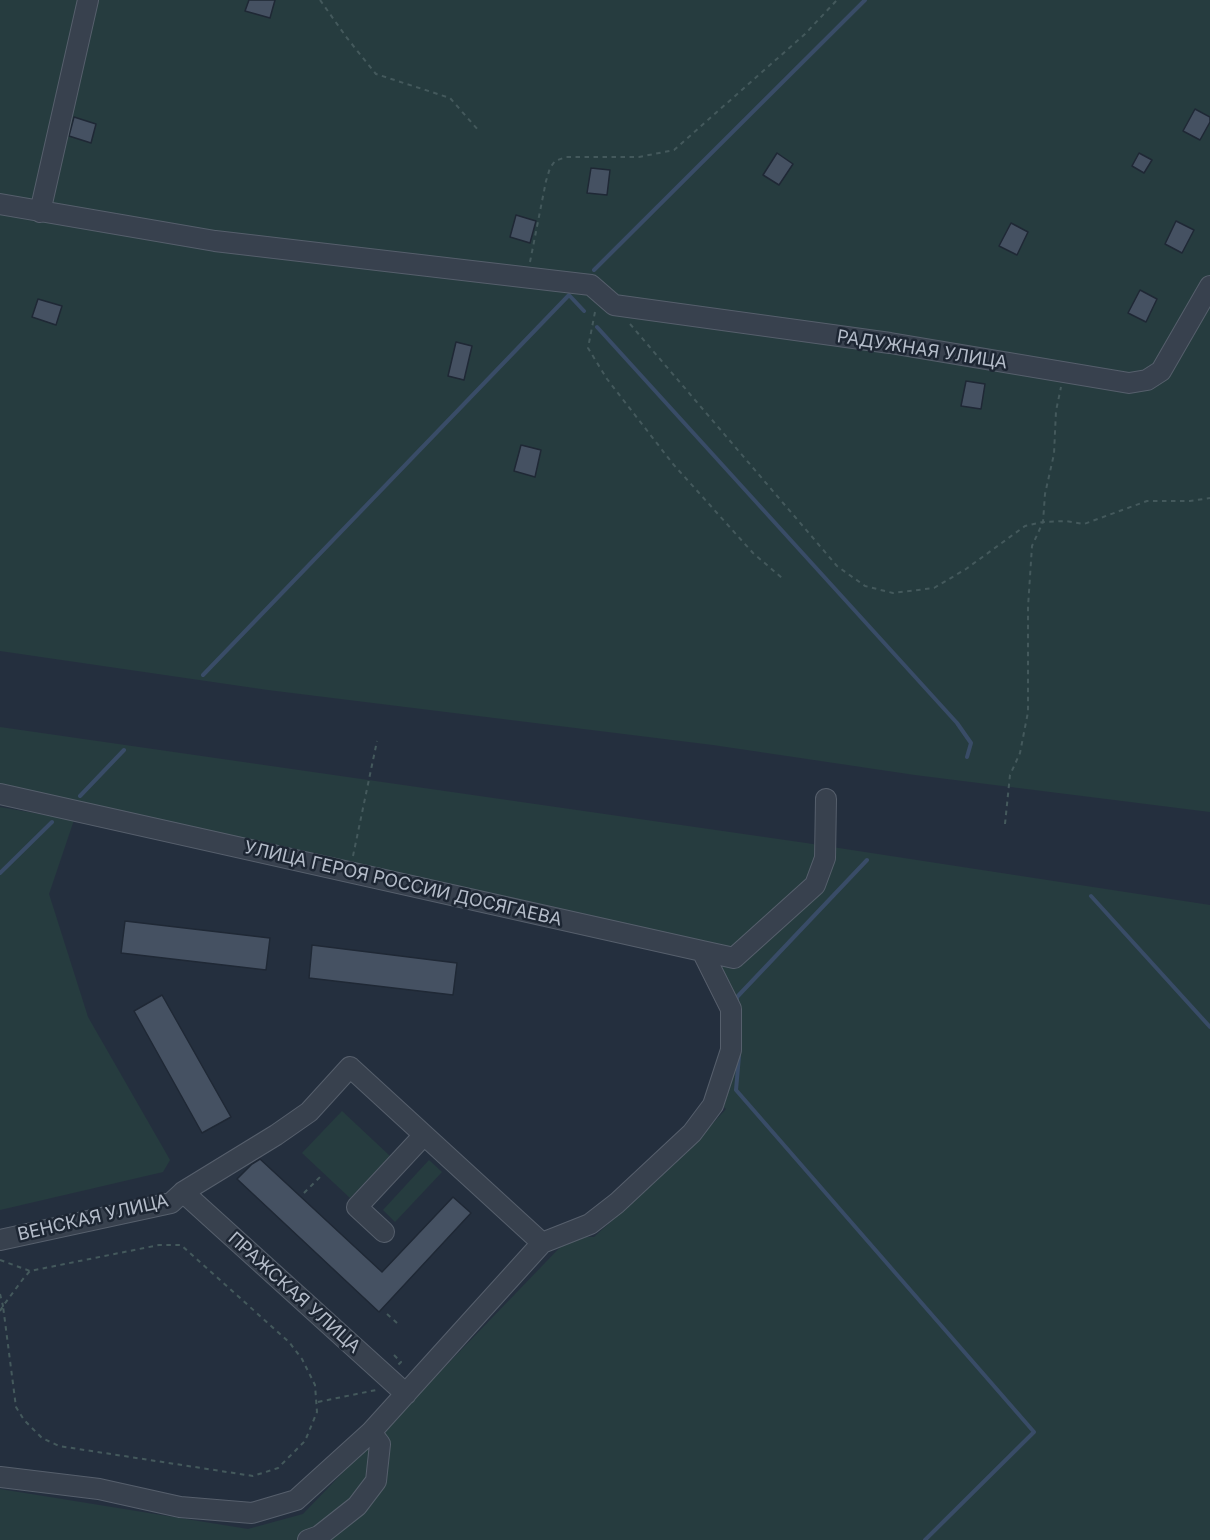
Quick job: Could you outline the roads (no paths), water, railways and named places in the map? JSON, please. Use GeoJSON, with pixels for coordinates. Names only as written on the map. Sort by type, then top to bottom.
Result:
{"type":"FeatureCollection","features":[{"type":"Feature","properties":{"kind":"street"},"geometry":{"type":"LineString","coordinates":[[0,204],[40,212],[88,0]]}},
{"type":"Feature","properties":{"kind":"street","name":"РАДУЖНАЯ УЛИЦА"},"geometry":{"type":"LineString","coordinates":[[40,212],[215,241],[591,285],[614,305],[890,344],[1129,383],[1147,380],[1161,371],[1210,286]]}},
{"type":"Feature","properties":{"kind":"street","name":"УЛИЦА ГЕРОЯ РОССИИ ДОСЯГАЕВА"},"geometry":{"type":"LineString","coordinates":[[0,794],[734,958],[815,885],[825,858],[826,799]]}},
{"type":"Feature","properties":{"kind":"street"},"geometry":{"type":"LineString","coordinates":[[0,1477],[99,1490],[180,1508],[252,1513],[296,1500],[376,1427],[542,1243],[590,1224],[617,1203],[692,1133],[713,1105],[731,1050],[731,1009],[702,951]]}},
{"type":"Feature","properties":{"kind":"street","name":"ВЕНСКАЯ УЛИЦА"},"geometry":{"type":"LineString","coordinates":[[0,1240],[171,1203],[183,1192],[309,1112],[350,1067],[424,1135]]}},
{"type":"Feature","properties":{"kind":"street"},"geometry":{"type":"LineString","coordinates":[[384,1232],[357,1207],[424,1135],[542,1243]]}},
{"type":"Feature","properties":{"kind":"street","name":"ПРАЖСКАЯ УЛИЦА"},"geometry":{"type":"LineString","coordinates":[[183,1192],[405,1395]]}},
{"type":"Feature","properties":{"kind":"street"},"geometry":{"type":"LineString","coordinates":[[308,1540],[319,1536],[357,1506],[376,1481],[380,1444],[376,1427]]}},
{"type":"Feature","properties":{"kind":"waterway"},"geometry":{"type":"LineString","coordinates":[[594,270],[865,0]]}},
{"type":"Feature","properties":{"kind":"waterway"},"geometry":{"type":"LineString","coordinates":[[203,675],[569,295],[584,311]]}},
{"type":"Feature","properties":{"kind":"waterway"},"geometry":{"type":"LineString","coordinates":[[597,327],[957,723],[971,743],[967,757]]}},
{"type":"Feature","properties":{"kind":"waterway"},"geometry":{"type":"LineString","coordinates":[[80,796],[124,750]]}},
{"type":"Feature","properties":{"kind":"waterway"},"geometry":{"type":"LineString","coordinates":[[0,873],[52,822]]}},
{"type":"Feature","properties":{"kind":"waterway"},"geometry":{"type":"LineString","coordinates":[[737,1004],[737,997],[867,860]]}},
{"type":"Feature","properties":{"kind":"waterway"},"geometry":{"type":"LineString","coordinates":[[1091,896],[1210,1027]]}},
{"type":"Feature","properties":{"kind":"waterway"},"geometry":{"type":"LineString","coordinates":[[739,1056],[736,1090],[1034,1432],[925,1540]]}}]}
